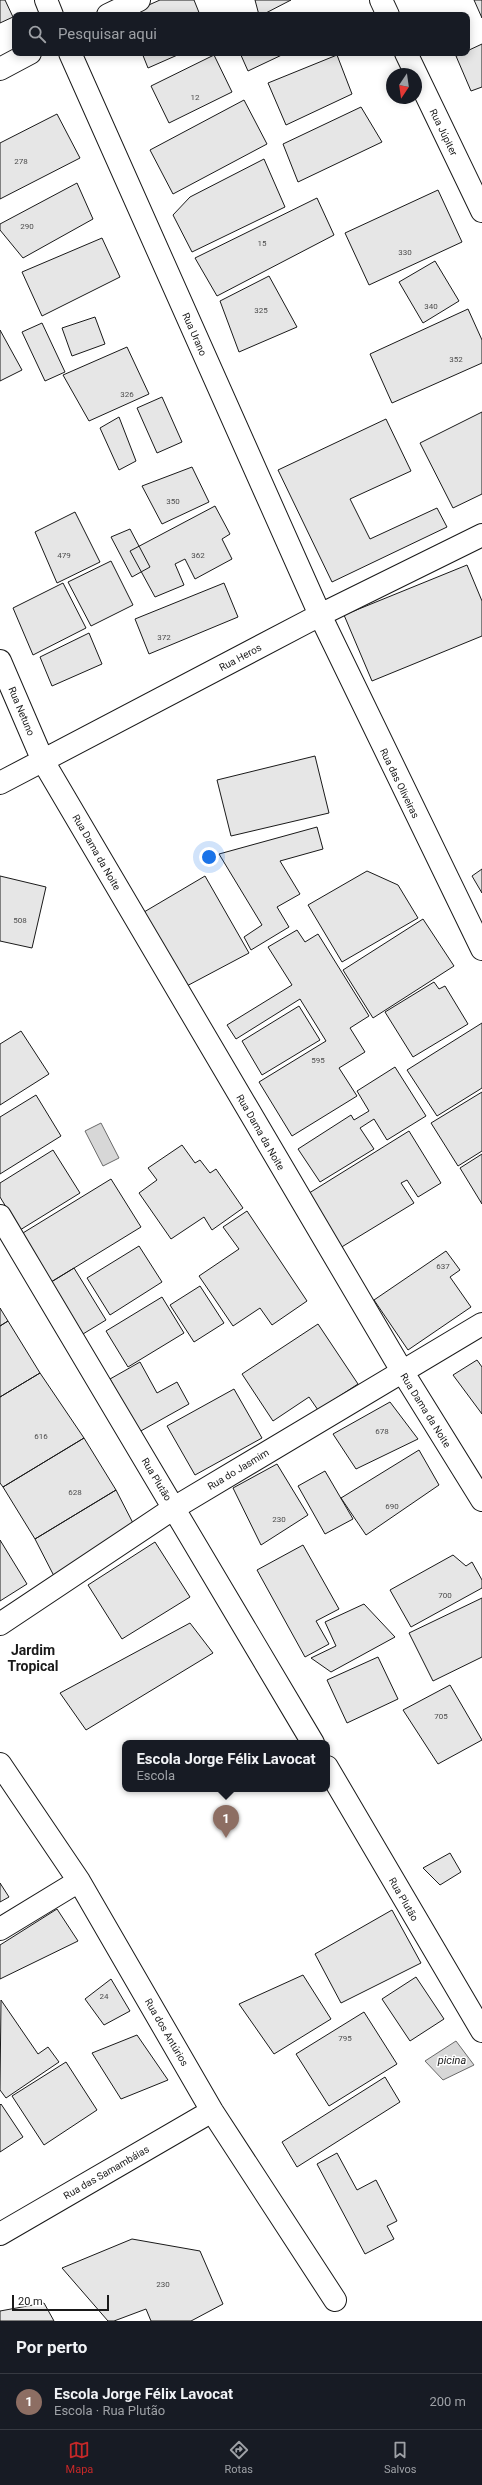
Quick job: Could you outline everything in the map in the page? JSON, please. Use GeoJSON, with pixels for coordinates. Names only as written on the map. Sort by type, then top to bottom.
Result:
{"type":"FeatureCollection","features":[{"type":"Feature","properties":{"kind":"street"},"geometry":{"type":"LineString","coordinates":[[46,0],[51,12]]}},
{"type":"Feature","properties":{"kind":"street"},"geometry":{"type":"LineString","coordinates":[[114,12],[139,0]]}},
{"type":"Feature","properties":{"kind":"street"},"geometry":{"type":"LineString","coordinates":[[381,0],[387,12]]}},
{"type":"Feature","properties":{"kind":"street"},"geometry":{"type":"LineString","coordinates":[[0,69],[24,56]]}},
{"type":"Feature","properties":{"kind":"street","name":"Rua Urano"},"geometry":{"type":"LineString","coordinates":[[71,56],[320,615]]}},
{"type":"Feature","properties":{"kind":"street","name":"Rua Júpiter"},"geometry":{"type":"LineString","coordinates":[[407,56],[482,211]]}},
{"type":"Feature","properties":{"kind":"street","name":"Rua Heros"},"geometry":{"type":"LineString","coordinates":[[0,783],[320,615],[482,535]]}},
{"type":"Feature","properties":{"kind":"street","name":"Rua das Oliveiras"},"geometry":{"type":"LineString","coordinates":[[320,615],[482,950]]}},
{"type":"Feature","properties":{"kind":"street","name":"Rua Netuno"},"geometry":{"type":"LineString","coordinates":[[0,661],[43,761]]}},
{"type":"Feature","properties":{"kind":"street","name":"Rua Dama da Noite"},"geometry":{"type":"LineString","coordinates":[[43,761],[402,1371],[482,1500]]}},
{"type":"Feature","properties":{"kind":"street","name":"Rua Plutão"},"geometry":{"type":"LineString","coordinates":[[0,1216],[311,1740]]}},
{"type":"Feature","properties":{"kind":"street","name":"Rua do Jasmim"},"geometry":{"type":"LineString","coordinates":[[0,1624],[174,1508],[482,1324]]}},
{"type":"Feature","properties":{"kind":"street","name":"Rua dos Antúrios"},"geometry":{"type":"LineString","coordinates":[[0,1764],[80,1881],[212,2111],[335,2300]]}},
{"type":"Feature","properties":{"kind":"street","name":"Rua Plutão"},"geometry":{"type":"LineString","coordinates":[[330,1772],[482,2031]]}},
{"type":"Feature","properties":{"kind":"street"},"geometry":{"type":"LineString","coordinates":[[0,1929],[80,1881]]}},
{"type":"Feature","properties":{"kind":"street","name":"Rua das Samambáias"},"geometry":{"type":"LineString","coordinates":[[0,2234],[212,2111]]}},
{"type":"Feature","properties":{"kind":"water"},"geometry":{"type":"Polygon","coordinates":[[[101,1123],[119,1158],[103,1166],[85,1131],[101,1123]]]}},
{"type":"Feature","properties":{"kind":"water","name":"picina"},"geometry":{"type":"Polygon","coordinates":[[[456,2041],[474,2065],[443,2080],[425,2061],[456,2041]]]}},
{"type":"Feature","properties":{"kind":"building"},"geometry":{"type":"Polygon","coordinates":[[[0,0],[5,0],[12,17],[0,23],[0,0]]]}},
{"type":"Feature","properties":{"kind":"building"},"geometry":{"type":"Polygon","coordinates":[[[160,0],[194,0],[199,12],[133,12],[160,0]]]}},
{"type":"Feature","properties":{"kind":"building"},"geometry":{"type":"Polygon","coordinates":[[[255,0],[291,0],[268,12],[258,12],[255,0]]]}},
{"type":"Feature","properties":{"kind":"building"},"geometry":{"type":"Polygon","coordinates":[[[474,0],[482,0],[482,18],[474,0]]]}},
{"type":"Feature","properties":{"kind":"building"},"geometry":{"type":"Polygon","coordinates":[[[482,44],[482,87],[471,91],[456,56],[470,56],[470,50],[482,44]]]}},
{"type":"Feature","properties":{"kind":"building"},"geometry":{"type":"Polygon","coordinates":[[[143,56],[175,56],[148,68],[143,56]]]}},
{"type":"Feature","properties":{"kind":"building"},"geometry":{"type":"Polygon","coordinates":[[[214,56],[232,92],[169,123],[151,86],[214,56]]]}},
{"type":"Feature","properties":{"kind":"building"},"geometry":{"type":"Polygon","coordinates":[[[241,56],[280,56],[248,71],[241,56]]]}},
{"type":"Feature","properties":{"kind":"building"},"geometry":{"type":"Polygon","coordinates":[[[337,56],[352,94],[286,125],[268,83],[337,56]]]}},
{"type":"Feature","properties":{"kind":"building"},"geometry":{"type":"Polygon","coordinates":[[[244,100],[267,144],[173,194],[150,150],[244,100]]]}},
{"type":"Feature","properties":{"kind":"building"},"geometry":{"type":"Polygon","coordinates":[[[361,107],[382,142],[298,182],[283,144],[361,107]]]}},
{"type":"Feature","properties":{"kind":"building"},"geometry":{"type":"Polygon","coordinates":[[[57,114],[80,158],[0,199],[0,143],[57,114]]]}},
{"type":"Feature","properties":{"kind":"building"},"geometry":{"type":"Polygon","coordinates":[[[264,159],[285,207],[192,252],[173,215],[190,197],[264,159]]]}},
{"type":"Feature","properties":{"kind":"building"},"geometry":{"type":"Polygon","coordinates":[[[77,183],[93,219],[23,258],[0,230],[0,224],[77,183]]]}},
{"type":"Feature","properties":{"kind":"building"},"geometry":{"type":"Polygon","coordinates":[[[438,190],[462,242],[369,285],[345,233],[438,190]]]}},
{"type":"Feature","properties":{"kind":"building"},"geometry":{"type":"Polygon","coordinates":[[[317,198],[334,235],[217,296],[195,258],[317,198]]]}},
{"type":"Feature","properties":{"kind":"building"},"geometry":{"type":"Polygon","coordinates":[[[102,238],[120,277],[42,316],[22,272],[102,238]]]}},
{"type":"Feature","properties":{"kind":"building"},"geometry":{"type":"Polygon","coordinates":[[[435,261],[459,301],[423,323],[399,282],[435,261]]]}},
{"type":"Feature","properties":{"kind":"building"},"geometry":{"type":"Polygon","coordinates":[[[269,276],[297,327],[239,352],[220,301],[269,276]]]}},
{"type":"Feature","properties":{"kind":"building"},"geometry":{"type":"Polygon","coordinates":[[[468,309],[482,340],[482,363],[392,403],[370,354],[468,309]]]}},
{"type":"Feature","properties":{"kind":"building"},"geometry":{"type":"Polygon","coordinates":[[[95,317],[105,344],[72,356],[62,328],[95,317]]]}},
{"type":"Feature","properties":{"kind":"building"},"geometry":{"type":"Polygon","coordinates":[[[42,323],[65,372],[45,381],[22,332],[42,323]]]}},
{"type":"Feature","properties":{"kind":"building"},"geometry":{"type":"Polygon","coordinates":[[[0,330],[22,370],[0,381],[0,330]]]}},
{"type":"Feature","properties":{"kind":"building"},"geometry":{"type":"Polygon","coordinates":[[[127,347],[149,394],[89,421],[63,375],[127,347]]]}},
{"type":"Feature","properties":{"kind":"building"},"geometry":{"type":"Polygon","coordinates":[[[162,397],[182,442],[157,453],[137,408],[162,397]]]}},
{"type":"Feature","properties":{"kind":"building"},"geometry":{"type":"Polygon","coordinates":[[[482,412],[482,494],[453,508],[420,443],[482,412]]]}},
{"type":"Feature","properties":{"kind":"building"},"geometry":{"type":"Polygon","coordinates":[[[119,417],[136,461],[119,470],[100,428],[119,417]]]}},
{"type":"Feature","properties":{"kind":"building"},"geometry":{"type":"Polygon","coordinates":[[[386,419],[411,471],[350,499],[370,539],[437,508],[447,527],[332,582],[278,470],[386,419]]]}},
{"type":"Feature","properties":{"kind":"building"},"geometry":{"type":"Polygon","coordinates":[[[192,467],[209,502],[162,524],[142,486],[192,467]]]}},
{"type":"Feature","properties":{"kind":"building"},"geometry":{"type":"Polygon","coordinates":[[[215,506],[230,534],[222,539],[232,559],[195,579],[185,559],[175,564],[184,585],[155,597],[130,551],[215,506]]]}},
{"type":"Feature","properties":{"kind":"building"},"geometry":{"type":"Polygon","coordinates":[[[75,512],[100,562],[57,583],[35,532],[75,512]]]}},
{"type":"Feature","properties":{"kind":"building"},"geometry":{"type":"Polygon","coordinates":[[[130,529],[150,567],[132,577],[111,537],[130,529]]]}},
{"type":"Feature","properties":{"kind":"building"},"geometry":{"type":"Polygon","coordinates":[[[111,561],[133,605],[91,626],[68,582],[111,561]]]}},
{"type":"Feature","properties":{"kind":"building"},"geometry":{"type":"Polygon","coordinates":[[[467,565],[482,601],[482,636],[372,681],[344,615],[467,565]]]}},
{"type":"Feature","properties":{"kind":"building"},"geometry":{"type":"Polygon","coordinates":[[[63,583],[86,628],[33,655],[13,608],[63,583]]]}},
{"type":"Feature","properties":{"kind":"building"},"geometry":{"type":"Polygon","coordinates":[[[224,583],[238,617],[149,654],[135,619],[224,583]]]}},
{"type":"Feature","properties":{"kind":"building"},"geometry":{"type":"Polygon","coordinates":[[[89,633],[102,664],[52,686],[40,657],[89,633]]]}},
{"type":"Feature","properties":{"kind":"building"},"geometry":{"type":"Polygon","coordinates":[[[315,756],[329,813],[231,836],[217,780],[315,756]]]}},
{"type":"Feature","properties":{"kind":"building"},"geometry":{"type":"Polygon","coordinates":[[[317,827],[323,849],[280,861],[300,894],[277,907],[289,927],[251,950],[244,937],[262,925],[219,854],[317,827]]]}},
{"type":"Feature","properties":{"kind":"building"},"geometry":{"type":"Polygon","coordinates":[[[482,869],[482,893],[472,876],[482,869]]]}},
{"type":"Feature","properties":{"kind":"building"},"geometry":{"type":"Polygon","coordinates":[[[367,871],[398,885],[418,918],[342,962],[308,905],[367,871]]]}},
{"type":"Feature","properties":{"kind":"building"},"geometry":{"type":"Polygon","coordinates":[[[0,876],[46,887],[32,948],[0,941],[0,876]]]}},
{"type":"Feature","properties":{"kind":"building"},"geometry":{"type":"Polygon","coordinates":[[[205,876],[249,953],[183,988],[139,915],[205,876]]]}},
{"type":"Feature","properties":{"kind":"building"},"geometry":{"type":"Polygon","coordinates":[[[423,919],[454,966],[373,1018],[343,970],[423,919]]]}},
{"type":"Feature","properties":{"kind":"building"},"geometry":{"type":"Polygon","coordinates":[[[297,930],[305,942],[318,934],[369,1016],[350,1028],[365,1052],[339,1068],[357,1096],[292,1136],[259,1082],[326,1041],[300,999],[236,1039],[227,1025],[292,985],[268,947],[297,930]]]}},
{"type":"Feature","properties":{"kind":"building"},"geometry":{"type":"Polygon","coordinates":[[[434,982],[439,989],[445,986],[468,1024],[413,1057],[385,1012],[434,982]]]}},
{"type":"Feature","properties":{"kind":"building"},"geometry":{"type":"Polygon","coordinates":[[[299,1006],[320,1040],[262,1075],[242,1041],[299,1006]]]}},
{"type":"Feature","properties":{"kind":"building"},"geometry":{"type":"Polygon","coordinates":[[[482,1023],[482,1088],[437,1116],[407,1070],[482,1023]]]}},
{"type":"Feature","properties":{"kind":"building"},"geometry":{"type":"Polygon","coordinates":[[[21,1031],[49,1074],[0,1105],[0,1044],[21,1031]]]}},
{"type":"Feature","properties":{"kind":"building"},"geometry":{"type":"Polygon","coordinates":[[[395,1067],[426,1116],[387,1140],[374,1119],[360,1128],[374,1149],[320,1182],[298,1149],[351,1115],[354,1120],[369,1111],[357,1091],[395,1067]]]}},
{"type":"Feature","properties":{"kind":"building"},"geometry":{"type":"Polygon","coordinates":[[[482,1092],[482,1151],[458,1166],[431,1123],[482,1092]]]}},
{"type":"Feature","properties":{"kind":"building"},"geometry":{"type":"Polygon","coordinates":[[[36,1095],[61,1136],[0,1174],[0,1117],[36,1095]]]}},
{"type":"Feature","properties":{"kind":"building"},"geometry":{"type":"Polygon","coordinates":[[[409,1131],[441,1183],[418,1197],[407,1180],[401,1183],[414,1203],[340,1248],[306,1195],[409,1131]]]}},
{"type":"Feature","properties":{"kind":"building"},"geometry":{"type":"Polygon","coordinates":[[[182,1145],[195,1163],[200,1160],[210,1173],[216,1169],[243,1208],[212,1230],[204,1217],[171,1239],[139,1193],[157,1180],[148,1168],[182,1145]]]}},
{"type":"Feature","properties":{"kind":"building"},"geometry":{"type":"Polygon","coordinates":[[[53,1150],[80,1193],[20,1230],[0,1197],[0,1183],[53,1150]]]}},
{"type":"Feature","properties":{"kind":"building"},"geometry":{"type":"Polygon","coordinates":[[[482,1154],[482,1204],[460,1168],[482,1154]]]}},
{"type":"Feature","properties":{"kind":"building"},"geometry":{"type":"Polygon","coordinates":[[[111,1179],[141,1227],[48,1284],[18,1236],[111,1179]]]}},
{"type":"Feature","properties":{"kind":"building"},"geometry":{"type":"Polygon","coordinates":[[[247,1211],[307,1301],[272,1325],[260,1308],[233,1326],[199,1276],[239,1249],[223,1227],[247,1211]]]}},
{"type":"Feature","properties":{"kind":"building"},"geometry":{"type":"Polygon","coordinates":[[[139,1246],[162,1282],[110,1315],[87,1278],[139,1246]]]}},
{"type":"Feature","properties":{"kind":"building"},"geometry":{"type":"Polygon","coordinates":[[[446,1251],[460,1270],[450,1277],[471,1307],[408,1350],[374,1300],[446,1251]]]}},
{"type":"Feature","properties":{"kind":"building"},"geometry":{"type":"Polygon","coordinates":[[[74,1268],[106,1320],[78,1337],[46,1285],[74,1268]]]}},
{"type":"Feature","properties":{"kind":"building"},"geometry":{"type":"Polygon","coordinates":[[[200,1286],[224,1323],[194,1342],[170,1305],[200,1286]]]}},
{"type":"Feature","properties":{"kind":"building"},"geometry":{"type":"Polygon","coordinates":[[[162,1297],[184,1333],[128,1367],[106,1331],[162,1297]]]}},
{"type":"Feature","properties":{"kind":"building"},"geometry":{"type":"Polygon","coordinates":[[[0,1308],[8,1321],[0,1326],[0,1308]]]}},
{"type":"Feature","properties":{"kind":"building"},"geometry":{"type":"Polygon","coordinates":[[[8,1321],[40,1373],[0,1397],[0,1326],[8,1321]]]}},
{"type":"Feature","properties":{"kind":"building"},"geometry":{"type":"Polygon","coordinates":[[[318,1324],[358,1384],[318,1410],[309,1397],[273,1421],[242,1374],[318,1324]]]}},
{"type":"Feature","properties":{"kind":"building"},"geometry":{"type":"Polygon","coordinates":[[[477,1360],[482,1367],[482,1414],[453,1375],[477,1360]]]}},
{"type":"Feature","properties":{"kind":"building"},"geometry":{"type":"Polygon","coordinates":[[[140,1362],[157,1393],[177,1382],[189,1404],[139,1432],[110,1379],[140,1362]]]}},
{"type":"Feature","properties":{"kind":"building"},"geometry":{"type":"Polygon","coordinates":[[[40,1373],[84,1438],[3,1487],[0,1483],[0,1397],[40,1373]]]}},
{"type":"Feature","properties":{"kind":"building"},"geometry":{"type":"Polygon","coordinates":[[[234,1389],[262,1438],[195,1475],[167,1426],[234,1389]]]}},
{"type":"Feature","properties":{"kind":"building"},"geometry":{"type":"Polygon","coordinates":[[[390,1402],[418,1439],[356,1469],[333,1434],[390,1402]]]}},
{"type":"Feature","properties":{"kind":"building"},"geometry":{"type":"Polygon","coordinates":[[[84,1438],[116,1490],[35,1539],[3,1487],[84,1438]]]}},
{"type":"Feature","properties":{"kind":"building"},"geometry":{"type":"Polygon","coordinates":[[[419,1450],[439,1485],[366,1535],[341,1498],[419,1450]]]}},
{"type":"Feature","properties":{"kind":"building"},"geometry":{"type":"Polygon","coordinates":[[[277,1464],[308,1515],[261,1545],[233,1488],[277,1464]]]}},
{"type":"Feature","properties":{"kind":"building"},"geometry":{"type":"Polygon","coordinates":[[[325,1471],[353,1519],[325,1534],[298,1486],[325,1471]]]}},
{"type":"Feature","properties":{"kind":"building"},"geometry":{"type":"Polygon","coordinates":[[[116,1490],[135,1527],[54,1576],[35,1539],[116,1490]]]}},
{"type":"Feature","properties":{"kind":"building"},"geometry":{"type":"Polygon","coordinates":[[[0,1540],[27,1584],[0,1601],[0,1540]]]}},
{"type":"Feature","properties":{"kind":"building"},"geometry":{"type":"Polygon","coordinates":[[[155,1542],[190,1597],[122,1639],[88,1585],[155,1542]]]}},
{"type":"Feature","properties":{"kind":"building"},"geometry":{"type":"Polygon","coordinates":[[[303,1545],[339,1609],[316,1621],[329,1644],[305,1657],[257,1570],[303,1545]]]}},
{"type":"Feature","properties":{"kind":"building"},"geometry":{"type":"Polygon","coordinates":[[[453,1555],[466,1566],[472,1562],[482,1580],[482,1588],[411,1627],[390,1590],[453,1555]]]}},
{"type":"Feature","properties":{"kind":"building"},"geometry":{"type":"Polygon","coordinates":[[[482,1598],[482,1657],[433,1681],[409,1633],[482,1598]]]}},
{"type":"Feature","properties":{"kind":"building"},"geometry":{"type":"Polygon","coordinates":[[[364,1604],[395,1637],[331,1672],[311,1658],[336,1646],[325,1622],[364,1604]]]}},
{"type":"Feature","properties":{"kind":"building"},"geometry":{"type":"Polygon","coordinates":[[[190,1623],[213,1653],[86,1730],[60,1693],[190,1623]]]}},
{"type":"Feature","properties":{"kind":"building"},"geometry":{"type":"Polygon","coordinates":[[[378,1657],[398,1699],[347,1723],[327,1680],[378,1657]]]}},
{"type":"Feature","properties":{"kind":"building"},"geometry":{"type":"Polygon","coordinates":[[[450,1685],[482,1740],[438,1764],[403,1710],[450,1685]]]}},
{"type":"Feature","properties":{"kind":"building"},"geometry":{"type":"Polygon","coordinates":[[[450,1853],[461,1872],[440,1885],[423,1868],[450,1853]]]}},
{"type":"Feature","properties":{"kind":"building"},"geometry":{"type":"Polygon","coordinates":[[[0,1883],[9,1897],[0,1902],[0,1883]]]}},
{"type":"Feature","properties":{"kind":"building"},"geometry":{"type":"Polygon","coordinates":[[[57,1909],[78,1941],[0,1979],[0,1945],[57,1909]]]}},
{"type":"Feature","properties":{"kind":"building"},"geometry":{"type":"Polygon","coordinates":[[[392,1910],[421,1963],[341,2003],[315,1954],[392,1910]]]}},
{"type":"Feature","properties":{"kind":"building"},"geometry":{"type":"Polygon","coordinates":[[[303,1975],[331,2019],[274,2054],[239,2004],[303,1975]]]}},
{"type":"Feature","properties":{"kind":"building"},"geometry":{"type":"Polygon","coordinates":[[[416,1977],[444,2019],[410,2041],[382,1999],[416,1977]]]}},
{"type":"Feature","properties":{"kind":"building"},"geometry":{"type":"Polygon","coordinates":[[[111,1979],[130,2011],[104,2025],[85,1999],[111,1979]]]}},
{"type":"Feature","properties":{"kind":"building"},"geometry":{"type":"Polygon","coordinates":[[[1,2000],[38,2054],[48,2047],[59,2062],[6,2098],[0,2090],[1,2000]]]}},
{"type":"Feature","properties":{"kind":"building"},"geometry":{"type":"Polygon","coordinates":[[[364,2012],[397,2064],[329,2106],[296,2054],[364,2012]]]}},
{"type":"Feature","properties":{"kind":"building"},"geometry":{"type":"Polygon","coordinates":[[[137,2035],[168,2080],[121,2099],[92,2053],[137,2035]]]}},
{"type":"Feature","properties":{"kind":"building"},"geometry":{"type":"Polygon","coordinates":[[[66,2062],[97,2110],[44,2145],[12,2096],[66,2062]]]}},
{"type":"Feature","properties":{"kind":"building"},"geometry":{"type":"Polygon","coordinates":[[[385,2077],[400,2102],[297,2167],[282,2142],[385,2077]]]}},
{"type":"Feature","properties":{"kind":"building"},"geometry":{"type":"Polygon","coordinates":[[[1,2104],[23,2137],[0,2152],[0,2105],[1,2104]]]}},
{"type":"Feature","properties":{"kind":"building"},"geometry":{"type":"Polygon","coordinates":[[[337,2153],[357,2190],[376,2180],[397,2221],[387,2226],[394,2239],[365,2254],[317,2164],[337,2153]]]}},
{"type":"Feature","properties":{"kind":"building"},"geometry":{"type":"Polygon","coordinates":[[[132,2239],[200,2251],[223,2304],[191,2321],[151,2321],[146,2309],[114,2321],[108,2321],[62,2268],[132,2239]]]}},
{"type":"Feature","properties":{"kind":"building"},"geometry":{"type":"Polygon","coordinates":[[[44,2303],[54,2321],[0,2321],[0,2311],[44,2303]]]}},
{"type":"Feature","properties":{"kind":"place","name":"Escola Jorge Félix Lavocat"},"geometry":{"type":"Point","coordinates":[226,1838]}},
{"type":"Feature","properties":{"kind":"district","name":"Jardim Tropical"},"geometry":{"type":"Point","coordinates":[33,1658]}}]}
